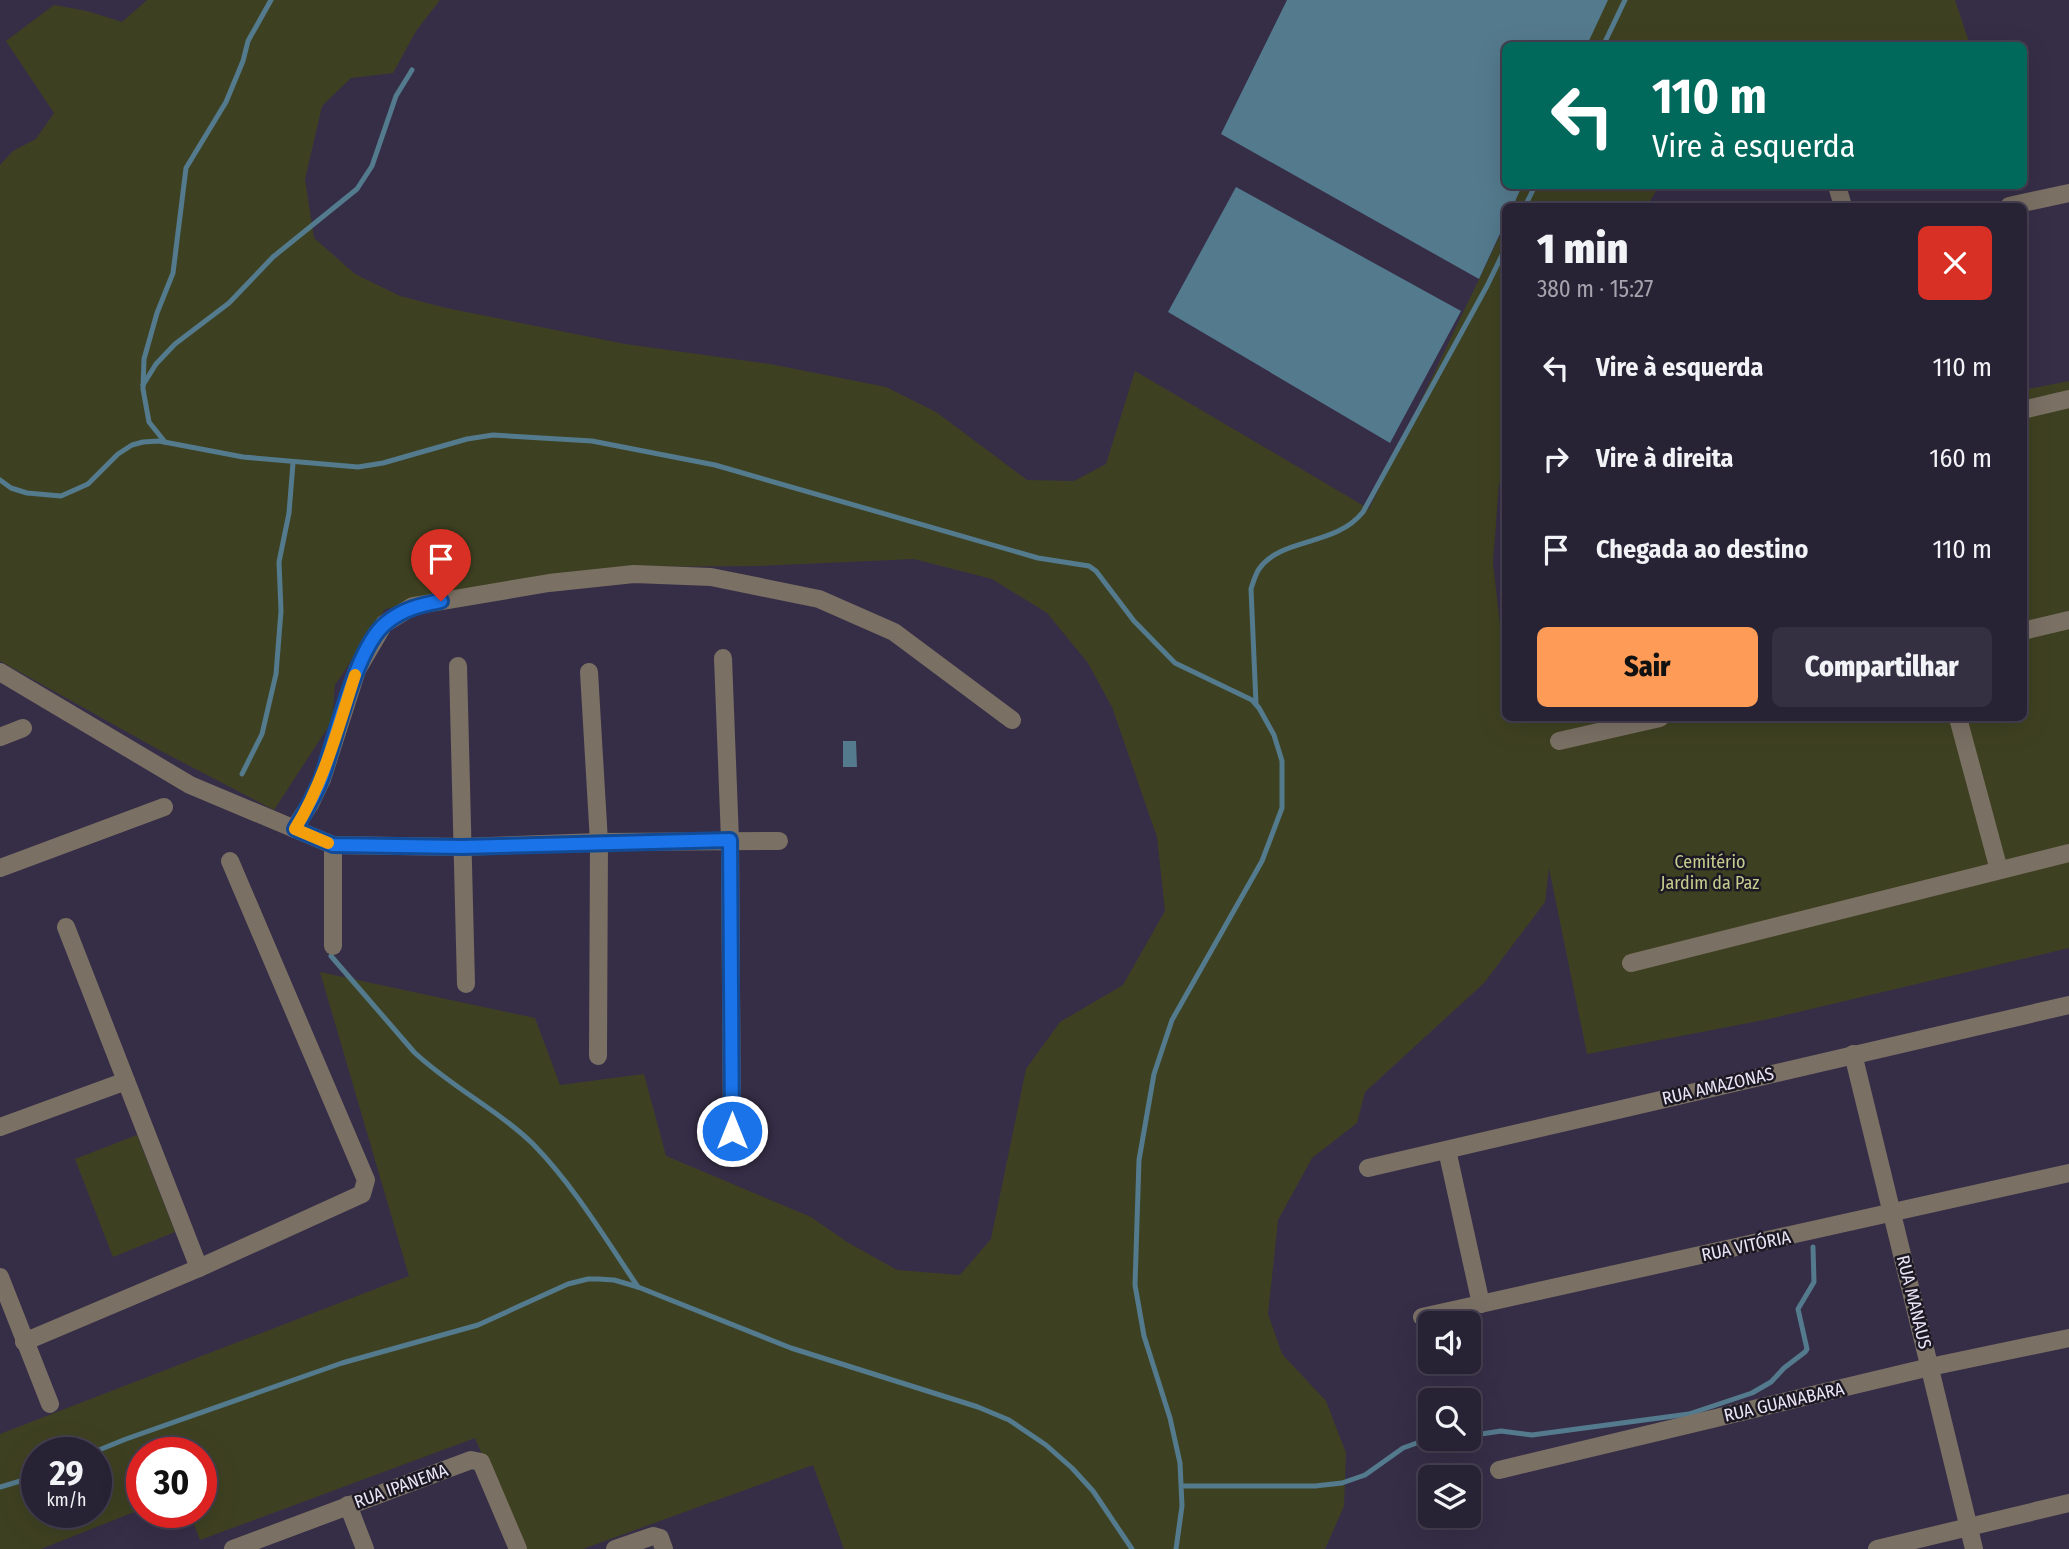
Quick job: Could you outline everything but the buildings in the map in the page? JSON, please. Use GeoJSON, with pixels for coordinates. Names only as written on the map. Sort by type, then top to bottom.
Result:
{"type":"FeatureCollection","features":[{"type":"Feature","properties":{"kind":"street"},"geometry":{"type":"LineString","coordinates":[[2023,203],[2069,193]]}},
{"type":"Feature","properties":{"kind":"street"},"geometry":{"type":"LineString","coordinates":[[2027,409],[2069,399]]}},
{"type":"Feature","properties":{"kind":"street"},"geometry":{"type":"LineString","coordinates":[[295,829],[322,779],[357,670],[384,624],[413,606],[549,583],[634,574],[711,577],[819,599],[894,632],[1012,720]]}},
{"type":"Feature","properties":{"kind":"street"},"geometry":{"type":"LineString","coordinates":[[2027,630],[2069,620]]}},
{"type":"Feature","properties":{"kind":"street"},"geometry":{"type":"LineString","coordinates":[[723,659],[730,840],[732,1131]]}},
{"type":"Feature","properties":{"kind":"street"},"geometry":{"type":"LineString","coordinates":[[458,666],[466,984]]}},
{"type":"Feature","properties":{"kind":"street"},"geometry":{"type":"LineString","coordinates":[[0,672],[190,785],[333,845],[462,847],[599,842],[779,841]]}},
{"type":"Feature","properties":{"kind":"street"},"geometry":{"type":"LineString","coordinates":[[589,672],[599,842],[598,1056]]}},
{"type":"Feature","properties":{"kind":"street"},"geometry":{"type":"LineString","coordinates":[[1559,741],[1647,721]]}},
{"type":"Feature","properties":{"kind":"street"},"geometry":{"type":"LineString","coordinates":[[1962,721],[1999,870]]}},
{"type":"Feature","properties":{"kind":"street"},"geometry":{"type":"LineString","coordinates":[[0,737],[23,728]]}},
{"type":"Feature","properties":{"kind":"street"},"geometry":{"type":"LineString","coordinates":[[0,868],[164,807]]}},
{"type":"Feature","properties":{"kind":"street"},"geometry":{"type":"LineString","coordinates":[[333,845],[333,946]]}},
{"type":"Feature","properties":{"kind":"street"},"geometry":{"type":"LineString","coordinates":[[1631,963],[2069,853]]}},
{"type":"Feature","properties":{"kind":"street"},"geometry":{"type":"LineString","coordinates":[[24,1342],[199,1268],[362,1194],[366,1187],[366,1180],[230,861]]}},
{"type":"Feature","properties":{"kind":"street"},"geometry":{"type":"LineString","coordinates":[[66,927],[199,1268]]}},
{"type":"Feature","properties":{"kind":"street","name":"RUA AMAZONAS"},"geometry":{"type":"LineString","coordinates":[[1368,1168],[2069,1005]]}},
{"type":"Feature","properties":{"kind":"street","name":"RUA MANAUS"},"geometry":{"type":"LineString","coordinates":[[1853,1055],[1974,1549]]}},
{"type":"Feature","properties":{"kind":"street"},"geometry":{"type":"LineString","coordinates":[[0,1127],[126,1081]]}},
{"type":"Feature","properties":{"kind":"street"},"geometry":{"type":"LineString","coordinates":[[1447,1150],[1481,1304]]}},
{"type":"Feature","properties":{"kind":"street","name":"RUA VITÓRIA"},"geometry":{"type":"LineString","coordinates":[[1449,1311],[2069,1173]]}},
{"type":"Feature","properties":{"kind":"street"},"geometry":{"type":"LineString","coordinates":[[0,1277],[50,1404]]}},
{"type":"Feature","properties":{"kind":"street","name":"RUA GUANABARA"},"geometry":{"type":"LineString","coordinates":[[1499,1470],[1930,1367],[2069,1338]]}},
{"type":"Feature","properties":{"kind":"street","name":"RUA IPANEMA"},"geometry":{"type":"LineString","coordinates":[[233,1549],[471,1460],[481,1462],[518,1549]]}},
{"type":"Feature","properties":{"kind":"street"},"geometry":{"type":"LineString","coordinates":[[1877,1549],[2069,1503]]}},
{"type":"Feature","properties":{"kind":"street"},"geometry":{"type":"LineString","coordinates":[[348,1505],[365,1549]]}},
{"type":"Feature","properties":{"kind":"street"},"geometry":{"type":"LineString","coordinates":[[615,1549],[653,1536],[660,1538],[664,1549]]}},
{"type":"Feature","properties":{"kind":"green space","name":"Cemitério Jardim da Paz"},"geometry":{"type":"Polygon","coordinates":[[[147,0],[440,0],[416,31],[393,73],[351,78],[322,106],[305,179],[314,238],[355,274],[400,296],[446,308],[625,344],[770,364],[886,387],[936,412],[1027,480],[1074,481],[1106,464],[1135,371],[1369,509],[1502,231],[1502,478],[1499,484],[1493,563],[1502,642],[1502,721],[2027,721],[2027,389],[2069,381],[2069,948],[1769,1019],[1587,1054],[1549,868],[1545,902],[1484,983],[1365,1092],[1357,1123],[1312,1158],[1278,1220],[1268,1314],[1282,1354],[1326,1401],[1346,1453],[1344,1506],[1325,1549],[844,1549],[813,1465],[583,1549],[523,1549],[475,1438],[200,1540],[195,1528],[217,1528],[217,1437],[126,1437],[126,1515],[112,1521],[112,1437],[21,1437],[21,1528],[94,1528],[41,1549],[0,1549],[0,1434],[409,1276],[320,972],[535,1018],[560,1085],[644,1074],[666,1156],[811,1217],[847,1242],[897,1270],[960,1275],[991,1239],[1026,1069],[1060,1022],[1123,985],[1165,911],[1157,837],[1112,707],[1088,663],[1047,613],[992,579],[914,559],[757,566],[624,567],[385,609],[335,685],[332,721],[274,810],[161,751],[0,661],[0,165],[13,151],[36,139],[54,113],[6,41],[54,5],[87,11],[122,22],[147,0]]]}},
{"type":"Feature","properties":{"kind":"green space"},"geometry":{"type":"Polygon","coordinates":[[[1604,0],[1955,0],[1969,42],[1586,42],[1604,0]]]}},
{"type":"Feature","properties":{"kind":"green space"},"geometry":{"type":"Polygon","coordinates":[[[1521,189],[1657,189],[1649,203],[1514,203],[1521,189]]]}},
{"type":"Feature","properties":{"kind":"green space"},"geometry":{"type":"Polygon","coordinates":[[[137,1135],[175,1232],[113,1257],[75,1159],[137,1135]]]}},
{"type":"Feature","properties":{"kind":"water"},"geometry":{"type":"Polygon","coordinates":[[[1287,0],[1608,0],[1588,42],[1502,42],[1502,189],[1521,189],[1514,203],[1502,203],[1502,229],[1479,279],[1221,134],[1287,0]]]}},
{"type":"Feature","properties":{"kind":"water"},"geometry":{"type":"Polygon","coordinates":[[[1236,187],[1461,311],[1390,443],[1168,312],[1236,187]]]}},
{"type":"Feature","properties":{"kind":"water"},"geometry":{"type":"Polygon","coordinates":[[[843,741],[856,741],[857,767],[843,767],[843,741]]]}},
{"type":"Feature","properties":{"kind":"waterway"},"geometry":{"type":"LineString","coordinates":[[165,442],[149,422],[143,389],[144,359],[157,313],[173,273],[186,168],[226,102],[248,41],[271,0]]}},
{"type":"Feature","properties":{"kind":"waterway"},"geometry":{"type":"LineString","coordinates":[[1605,42],[1625,0]]}},
{"type":"Feature","properties":{"kind":"waterway"},"geometry":{"type":"LineString","coordinates":[[143,385],[156,364],[175,344],[229,303],[273,257],[357,189],[372,166],[396,96],[412,70]]}},
{"type":"Feature","properties":{"kind":"waterway"},"geometry":{"type":"LineString","coordinates":[[1526,203],[1534,189]]}},
{"type":"Feature","properties":{"kind":"waterway"},"geometry":{"type":"LineString","coordinates":[[1256,704],[1251,589],[1258,571],[1269,559],[1281,552],[1338,531],[1363,512],[1502,255]]}},
{"type":"Feature","properties":{"kind":"waterway"},"geometry":{"type":"LineString","coordinates":[[0,480],[11,488],[27,493],[61,496],[88,484],[118,454],[143,442],[159,441],[243,457],[358,467],[383,463],[467,439],[493,435],[592,441],[715,465],[1038,558],[1089,566],[1096,571],[1134,621],[1175,663],[1252,700],[1274,735],[1282,761],[1282,808],[1262,861],[1172,1020],[1154,1074],[1139,1160],[1135,1285],[1144,1336],[1170,1418],[1180,1463],[1182,1506],[1176,1549]]}},
{"type":"Feature","properties":{"kind":"waterway"},"geometry":{"type":"LineString","coordinates":[[242,774],[262,734],[276,674],[281,611],[279,562],[289,513],[293,463]]}},
{"type":"Feature","properties":{"kind":"waterway"},"geometry":{"type":"LineString","coordinates":[[331,956],[414,1052],[519,1131],[548,1160],[576,1195],[638,1287]]}},
{"type":"Feature","properties":{"kind":"waterway"},"geometry":{"type":"LineString","coordinates":[[1481,1434],[1501,1431],[1532,1435],[1689,1414],[1752,1393],[1771,1382],[1807,1349],[1798,1309],[1814,1282],[1813,1247]]}},
{"type":"Feature","properties":{"kind":"waterway"},"geometry":{"type":"LineString","coordinates":[[112,1445],[342,1363],[478,1325],[568,1284],[588,1279],[614,1280],[791,1348],[978,1407],[1009,1420],[1046,1445],[1072,1468],[1093,1491],[1132,1549]]}},
{"type":"Feature","properties":{"kind":"waterway"},"geometry":{"type":"LineString","coordinates":[[1182,1486],[1315,1486],[1342,1483],[1365,1475],[1403,1448],[1418,1443]]}},
{"type":"Feature","properties":{"kind":"waterway"},"geometry":{"type":"LineString","coordinates":[[0,1487],[21,1481]]}},
{"type":"Feature","properties":{"kind":"slow traffic"},"geometry":{"type":"LineString","coordinates":[[328,843],[295,829],[322,779],[355,675]]}},
{"type":"Feature","properties":{"kind":"route"},"geometry":{"type":"LineString","coordinates":[[441,601],[413,606],[384,624],[369,646],[357,670],[322,779],[295,829],[333,845],[462,847],[730,840],[732,1131]]}}]}
